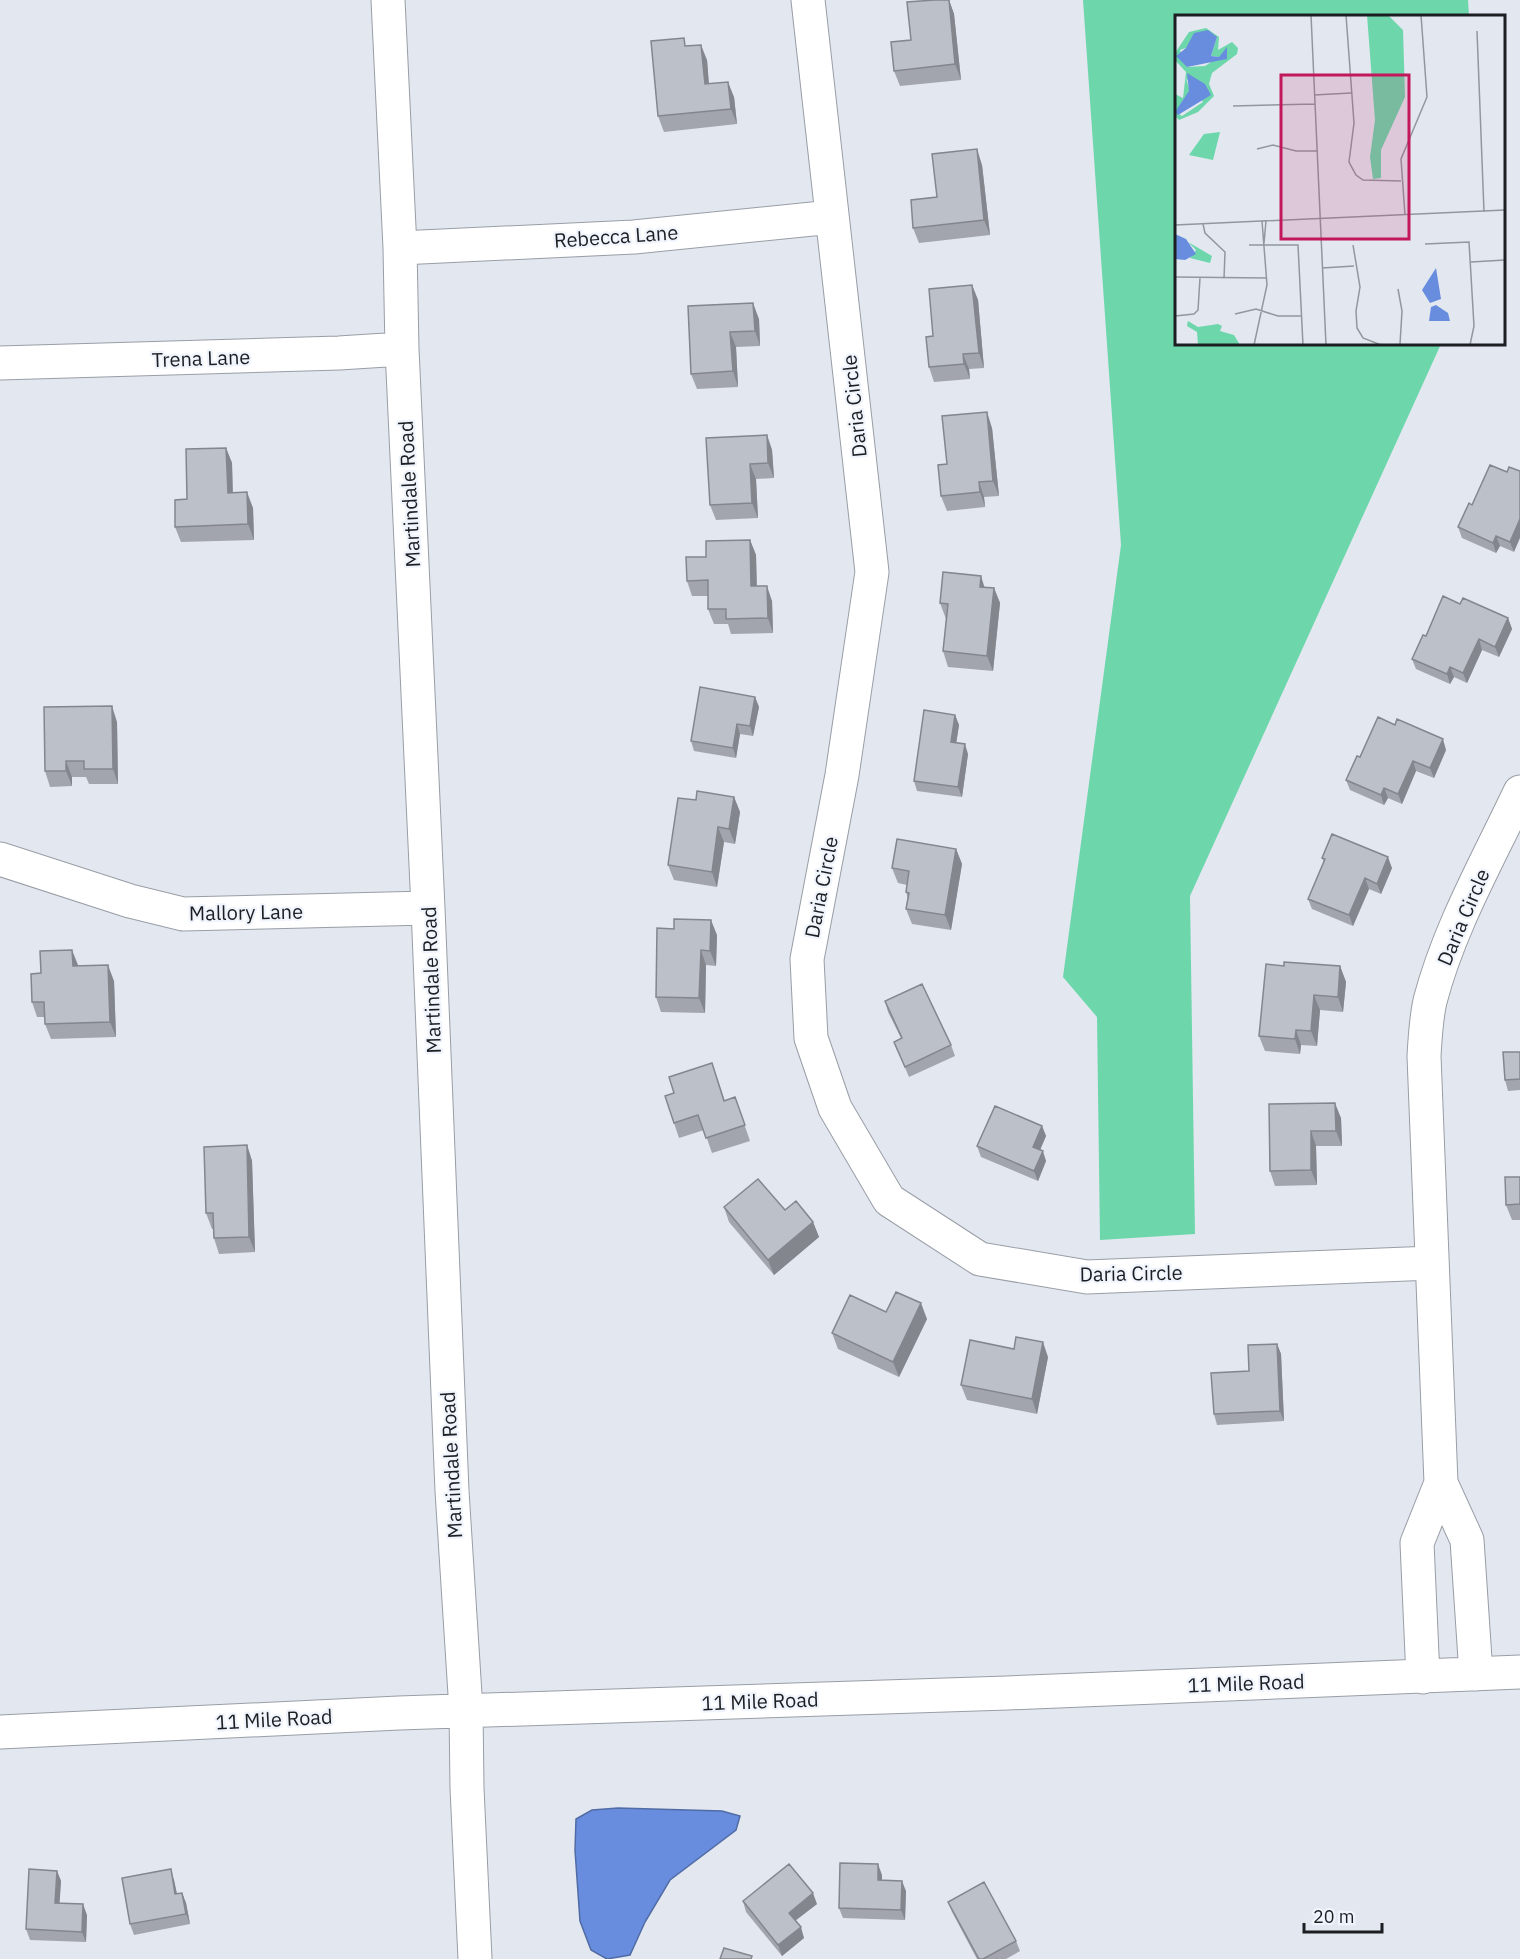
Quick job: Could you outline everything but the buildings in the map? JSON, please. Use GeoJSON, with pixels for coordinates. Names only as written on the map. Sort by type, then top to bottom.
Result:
{"type":"FeatureCollection","features":[{"type":"Feature","properties":{"kind":"street","name":"Martindale Road"},"geometry":{"type":"LineString","coordinates":[[388,0],[452,1491],[466,1710],[467,1788],[476,1959]]}},
{"type":"Feature","properties":{"kind":"street","name":"Daria Circle"},"geometry":{"type":"LineString","coordinates":[[808,0],[873,573],[842,775],[807,959],[811,1038],[835,1108],[889,1200],[980,1259],[1087,1277],[1432,1263]]}},
{"type":"Feature","properties":{"kind":"street","name":"Rebecca Lane"},"geometry":{"type":"LineString","coordinates":[[400,249],[634,237],[832,217]]}},
{"type":"Feature","properties":{"kind":"street","name":"Trena Lane"},"geometry":{"type":"LineString","coordinates":[[0,363],[402,349]]}},
{"type":"Feature","properties":{"kind":"street","name":"Daria Circle"},"geometry":{"type":"LineString","coordinates":[[1476,1674],[1467,1540],[1441,1483],[1424,1056],[1430,1002],[1443,961],[1465,906],[1520,792]]}},
{"type":"Feature","properties":{"kind":"street","name":"Mallory Lane"},"geometry":{"type":"LineString","coordinates":[[0,859],[130,901],[183,914],[428,908]]}},
{"type":"Feature","properties":{"kind":"street","name":"Daria Circle"},"geometry":{"type":"LineString","coordinates":[[1423,1677],[1417,1543],[1441,1483]]}},
{"type":"Feature","properties":{"kind":"street","name":"11 Mile Road"},"geometry":{"type":"LineString","coordinates":[[0,1732],[466,1710],[1007,1693],[1520,1672]]}},
{"type":"Feature","properties":{"kind":"green space"},"geometry":{"type":"Polygon","coordinates":[[[1083,0],[1468,0],[1469,15],[1175,15],[1175,345],[1441,345],[1190,896],[1195,1234],[1100,1240],[1097,1017],[1063,977],[1121,545],[1083,0]]]}},
{"type":"Feature","properties":{"kind":"water"},"geometry":{"type":"Polygon","coordinates":[[[618,1808],[722,1811],[740,1816],[736,1830],[670,1880],[645,1922],[630,1955],[607,1959],[591,1950],[580,1921],[575,1850],[576,1819],[592,1810],[618,1808]]]}}]}
